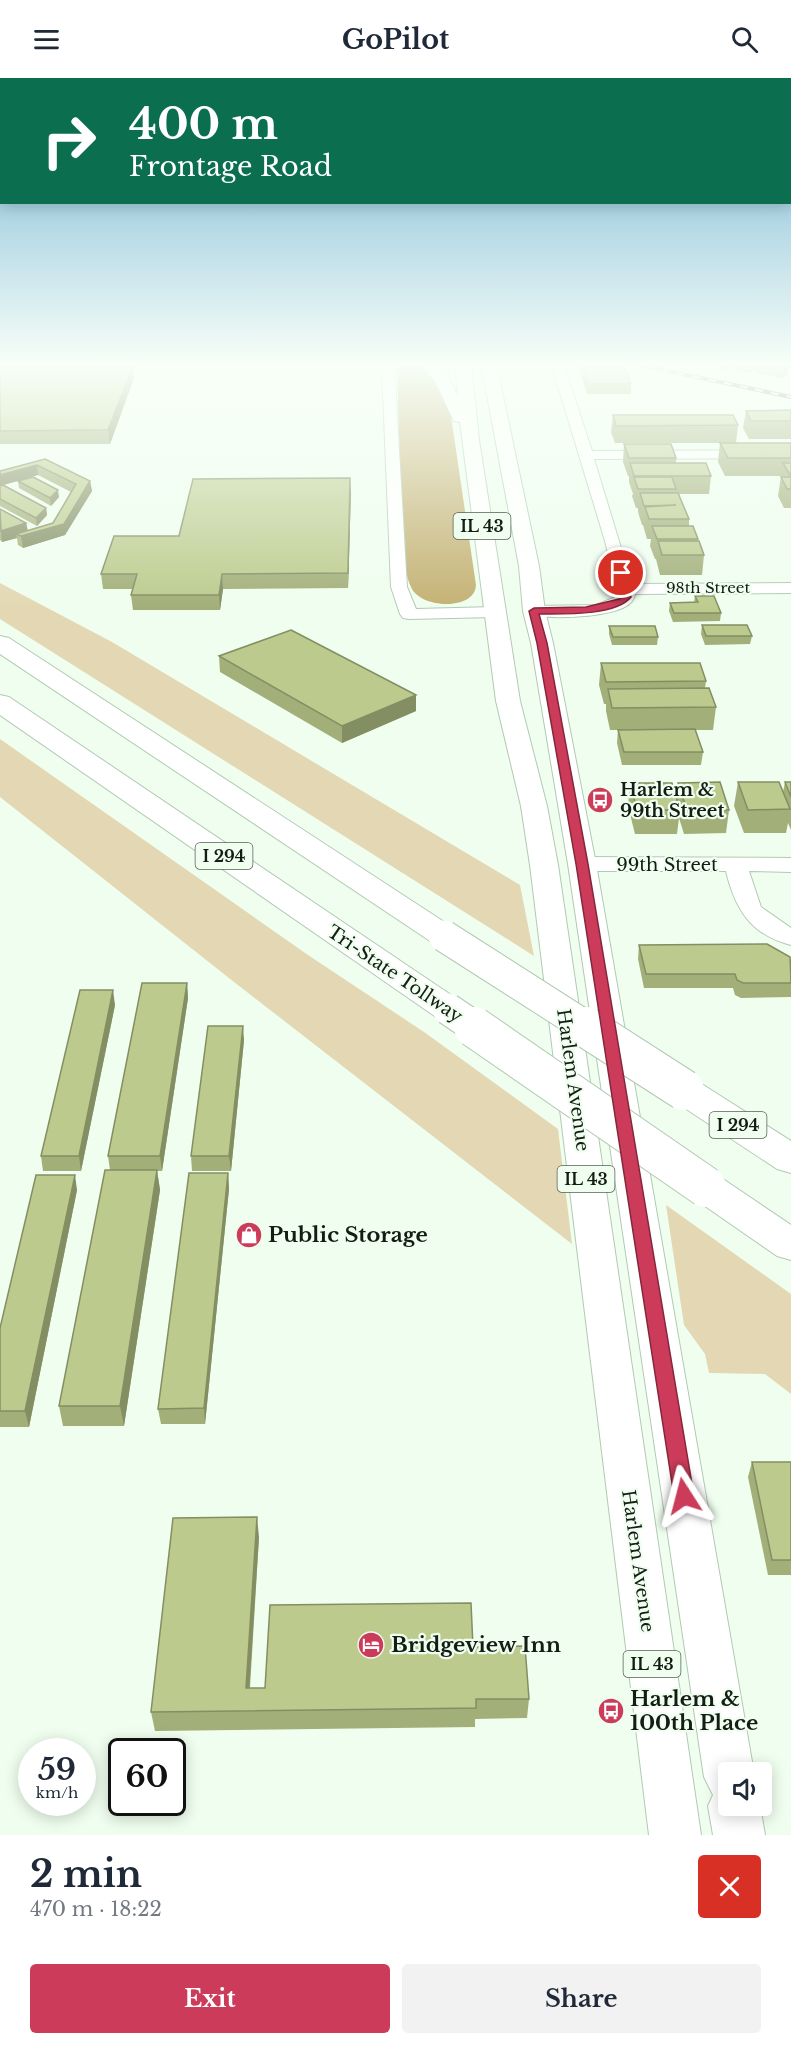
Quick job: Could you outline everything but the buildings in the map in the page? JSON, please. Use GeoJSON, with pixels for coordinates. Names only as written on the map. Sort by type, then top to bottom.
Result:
{"type":"FeatureCollection","features":[{"type":"Feature","properties":{"kind":"highway","name":"I 294"},"geometry":{"type":"LineString","coordinates":[[0,643],[444,936],[791,1159]]}},
{"type":"Feature","properties":{"kind":"highway","name":"Tri-State Tollway"},"geometry":{"type":"LineString","coordinates":[[0,702],[791,1245]]}},
{"type":"Feature","properties":{"kind":"main road","name":"Harlem Avenue"},"geometry":{"type":"LineString","coordinates":[[471,445],[508,701],[534,806],[563,864],[726,1762]]}},
{"type":"Feature","properties":{"kind":"main road","name":"Harlem Avenue"},"geometry":{"type":"LineString","coordinates":[[505,445],[529,566],[534,611],[542,643],[563,864],[675,1835]]}},
{"type":"Feature","properties":{"kind":"main road"},"geometry":{"type":"LineString","coordinates":[[736,1816],[739,1835]]}},
{"type":"Feature","properties":{"kind":"street"},"geometry":{"type":"LineString","coordinates":[[392,445],[399,587],[409,614],[495,612]]}},
{"type":"Feature","properties":{"kind":"street"},"geometry":{"type":"LineString","coordinates":[[534,611],[586,610],[612,606],[627,597],[583,445]]}},
{"type":"Feature","properties":{"kind":"street"},"geometry":{"type":"LineString","coordinates":[[586,454],[791,454]]}},
{"type":"Feature","properties":{"kind":"street","name":"98th Street"},"geometry":{"type":"LineString","coordinates":[[625,589],[791,588]]}},
{"type":"Feature","properties":{"kind":"street","name":"99th Street"},"geometry":{"type":"LineString","coordinates":[[563,864],[791,865]]}},
{"type":"Feature","properties":{"kind":"street"},"geometry":{"type":"LineString","coordinates":[[736,865],[745,902],[754,916],[791,938]]}},
{"type":"Feature","properties":{"kind":"shaded area"},"geometry":{"type":"Polygon","coordinates":[[[399,445],[455,445],[476,585],[473,593],[467,599],[446,604],[425,600],[416,594],[408,578],[402,533],[399,445]]]}},
{"type":"Feature","properties":{"kind":"shaded area"},"geometry":{"type":"Polygon","coordinates":[[[0,583],[112,642],[520,885],[534,956],[0,619],[0,583]]]}},
{"type":"Feature","properties":{"kind":"shaded area"},"geometry":{"type":"Polygon","coordinates":[[[0,739],[308,955],[424,1032],[558,1129],[572,1244],[0,797],[0,739]]]}},
{"type":"Feature","properties":{"kind":"shaded area"},"geometry":{"type":"Polygon","coordinates":[[[666,1205],[791,1294],[791,1394],[765,1374],[709,1373],[705,1354],[684,1325],[666,1205]]]}},
{"type":"Feature","properties":{"kind":"place","name":"Harlem & 99th Street"},"geometry":{"type":"Point","coordinates":[600,800]}},
{"type":"Feature","properties":{"kind":"place","name":"Public Storage"},"geometry":{"type":"Point","coordinates":[249,1235]}},
{"type":"Feature","properties":{"kind":"place","name":"Bridgeview Inn"},"geometry":{"type":"Point","coordinates":[371,1645]}},
{"type":"Feature","properties":{"kind":"place","name":"Harlem & 100th Place"},"geometry":{"type":"Point","coordinates":[611,1711]}},
{"type":"Feature","properties":{"kind":"route"},"geometry":{"type":"LineString","coordinates":[[621,573],[627,597],[612,606],[586,610],[534,611],[542,643],[582,864],[684,1496]]}}]}
